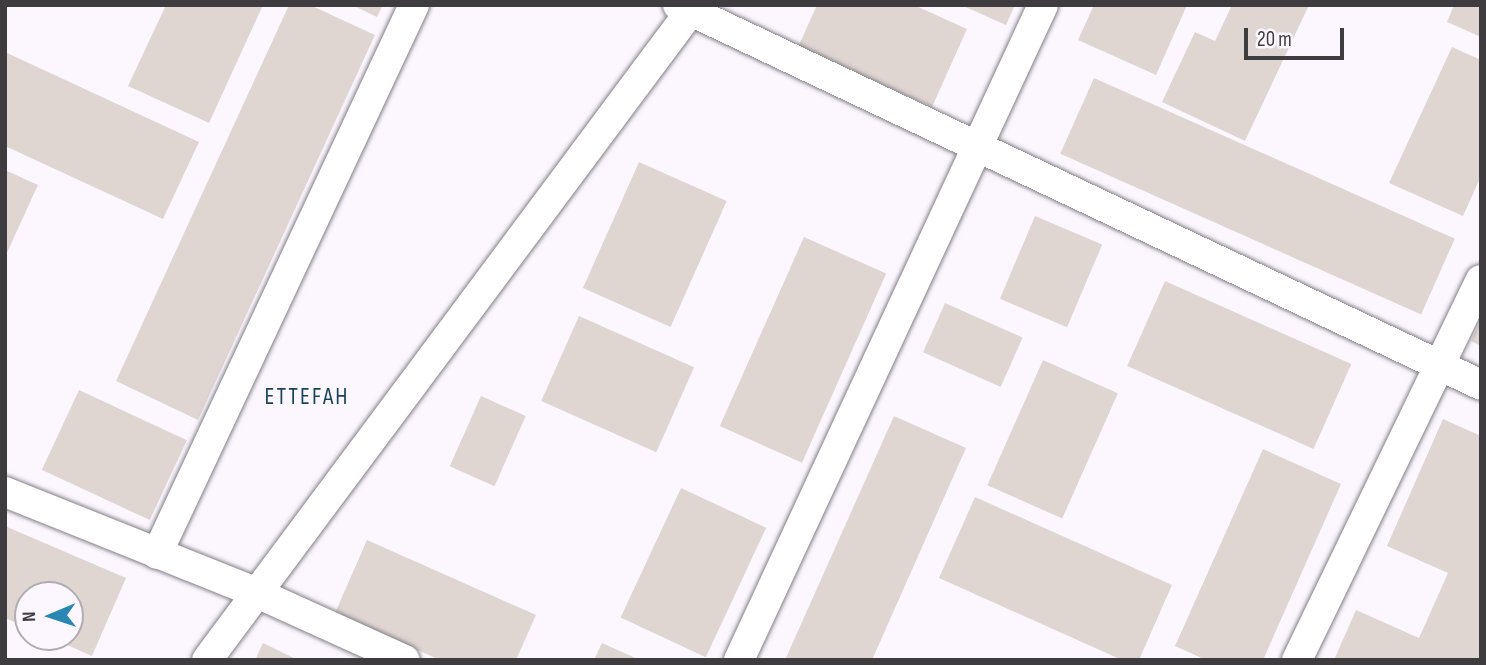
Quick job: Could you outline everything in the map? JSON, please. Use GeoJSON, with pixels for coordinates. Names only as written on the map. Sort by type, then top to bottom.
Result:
{"type":"FeatureCollection","features":[{"type":"Feature","properties":{"kind":"street"},"geometry":{"type":"LineString","coordinates":[[157,554],[414,5]]}},
{"type":"Feature","properties":{"kind":"street"},"geometry":{"type":"LineString","coordinates":[[739,660],[1043,5]]}},
{"type":"Feature","properties":{"kind":"street"},"geometry":{"type":"LineString","coordinates":[[207,660],[688,7],[1481,385]]}},
{"type":"Feature","properties":{"kind":"street"},"geometry":{"type":"LineString","coordinates":[[1297,660],[1481,280]]}},
{"type":"Feature","properties":{"kind":"street"},"geometry":{"type":"LineString","coordinates":[[5,492],[257,593],[405,660]]}},
{"type":"Feature","properties":{"kind":"building"},"geometry":{"type":"Polygon","coordinates":[[[166,5],[263,5],[209,123],[128,86],[166,5]]]}},
{"type":"Feature","properties":{"kind":"building"},"geometry":{"type":"Polygon","coordinates":[[[289,5],[310,5],[375,35],[198,420],[116,381],[289,5]]]}},
{"type":"Feature","properties":{"kind":"building"},"geometry":{"type":"Polygon","coordinates":[[[352,5],[383,5],[377,17],[352,5]]]}},
{"type":"Feature","properties":{"kind":"building"},"geometry":{"type":"Polygon","coordinates":[[[817,5],[914,5],[967,29],[932,107],[798,47],[817,5]]]}},
{"type":"Feature","properties":{"kind":"building"},"geometry":{"type":"Polygon","coordinates":[[[961,5],[1015,5],[1006,25],[961,5]]]}},
{"type":"Feature","properties":{"kind":"building"},"geometry":{"type":"Polygon","coordinates":[[[1094,5],[1187,5],[1156,75],[1078,40],[1094,5]]]}},
{"type":"Feature","properties":{"kind":"building"},"geometry":{"type":"Polygon","coordinates":[[[1232,5],[1309,5],[1245,141],[1162,102],[1195,32],[1215,41],[1232,5]]]}},
{"type":"Feature","properties":{"kind":"building"},"geometry":{"type":"Polygon","coordinates":[[[1454,5],[1481,5],[1481,37],[1447,22],[1454,5]]]}},
{"type":"Feature","properties":{"kind":"building"},"geometry":{"type":"Polygon","coordinates":[[[1452,47],[1481,60],[1481,176],[1463,216],[1389,183],[1452,47]]]}},
{"type":"Feature","properties":{"kind":"building"},"geometry":{"type":"Polygon","coordinates":[[[5,52],[199,142],[163,219],[5,146],[5,52]]]}},
{"type":"Feature","properties":{"kind":"building"},"geometry":{"type":"Polygon","coordinates":[[[1094,78],[1455,239],[1421,314],[1060,154],[1094,78]]]}},
{"type":"Feature","properties":{"kind":"building"},"geometry":{"type":"Polygon","coordinates":[[[639,162],[727,201],[671,327],[583,288],[639,162]]]}},
{"type":"Feature","properties":{"kind":"building"},"geometry":{"type":"Polygon","coordinates":[[[5,170],[38,185],[5,257],[5,170]]]}},
{"type":"Feature","properties":{"kind":"building"},"geometry":{"type":"Polygon","coordinates":[[[1035,216],[1102,245],[1067,327],[1000,299],[1035,216]]]}},
{"type":"Feature","properties":{"kind":"building"},"geometry":{"type":"Polygon","coordinates":[[[804,237],[886,274],[802,463],[720,426],[804,237]]]}},
{"type":"Feature","properties":{"kind":"building"},"geometry":{"type":"Polygon","coordinates":[[[1165,281],[1351,364],[1314,449],[1127,366],[1165,281]]]}},
{"type":"Feature","properties":{"kind":"building"},"geometry":{"type":"Polygon","coordinates":[[[945,303],[1023,338],[1001,387],[923,352],[945,303]]]}},
{"type":"Feature","properties":{"kind":"building"},"geometry":{"type":"Polygon","coordinates":[[[579,316],[694,367],[656,452],[541,401],[579,316]]]}},
{"type":"Feature","properties":{"kind":"building"},"geometry":{"type":"Polygon","coordinates":[[[1481,319],[1481,346],[1471,341],[1481,319]]]}},
{"type":"Feature","properties":{"kind":"building"},"geometry":{"type":"Polygon","coordinates":[[[1043,360],[1118,393],[1062,519],[987,485],[1043,360]]]}},
{"type":"Feature","properties":{"kind":"building"},"geometry":{"type":"Polygon","coordinates":[[[79,390],[187,440],[150,520],[42,470],[79,390]]]}},
{"type":"Feature","properties":{"kind":"building"},"geometry":{"type":"Polygon","coordinates":[[[481,396],[526,416],[494,486],[450,466],[481,396]]]}},
{"type":"Feature","properties":{"kind":"building"},"geometry":{"type":"Polygon","coordinates":[[[894,416],[966,448],[872,660],[785,660],[894,416]]]}},
{"type":"Feature","properties":{"kind":"building"},"geometry":{"type":"Polygon","coordinates":[[[1443,419],[1481,436],[1479,660],[1334,660],[1356,610],[1419,638],[1448,573],[1387,546],[1443,419]]]}},
{"type":"Feature","properties":{"kind":"building"},"geometry":{"type":"Polygon","coordinates":[[[1263,449],[1341,484],[1263,660],[1206,660],[1175,646],[1263,449]]]}},
{"type":"Feature","properties":{"kind":"building"},"geometry":{"type":"Polygon","coordinates":[[[681,488],[766,528],[706,657],[621,618],[681,488]]]}},
{"type":"Feature","properties":{"kind":"building"},"geometry":{"type":"Polygon","coordinates":[[[975,497],[1172,585],[1139,660],[1122,660],[939,578],[975,497]]]}},
{"type":"Feature","properties":{"kind":"building"},"geometry":{"type":"Polygon","coordinates":[[[5,526],[126,578],[92,656],[81,651],[84,651],[84,581],[14,581],[14,622],[5,618],[5,526]]]}},
{"type":"Feature","properties":{"kind":"building"},"geometry":{"type":"Polygon","coordinates":[[[367,540],[536,615],[516,660],[440,660],[335,613],[367,540]]]}},
{"type":"Feature","properties":{"kind":"building"},"geometry":{"type":"Polygon","coordinates":[[[263,643],[298,660],[255,660],[263,643]]]}},
{"type":"Feature","properties":{"kind":"building"},"geometry":{"type":"Polygon","coordinates":[[[602,643],[640,660],[594,660],[602,643]]]}},
{"type":"Feature","properties":{"kind":"district","name":"ETTEFAH"},"geometry":{"type":"Point","coordinates":[307,397]}}]}
